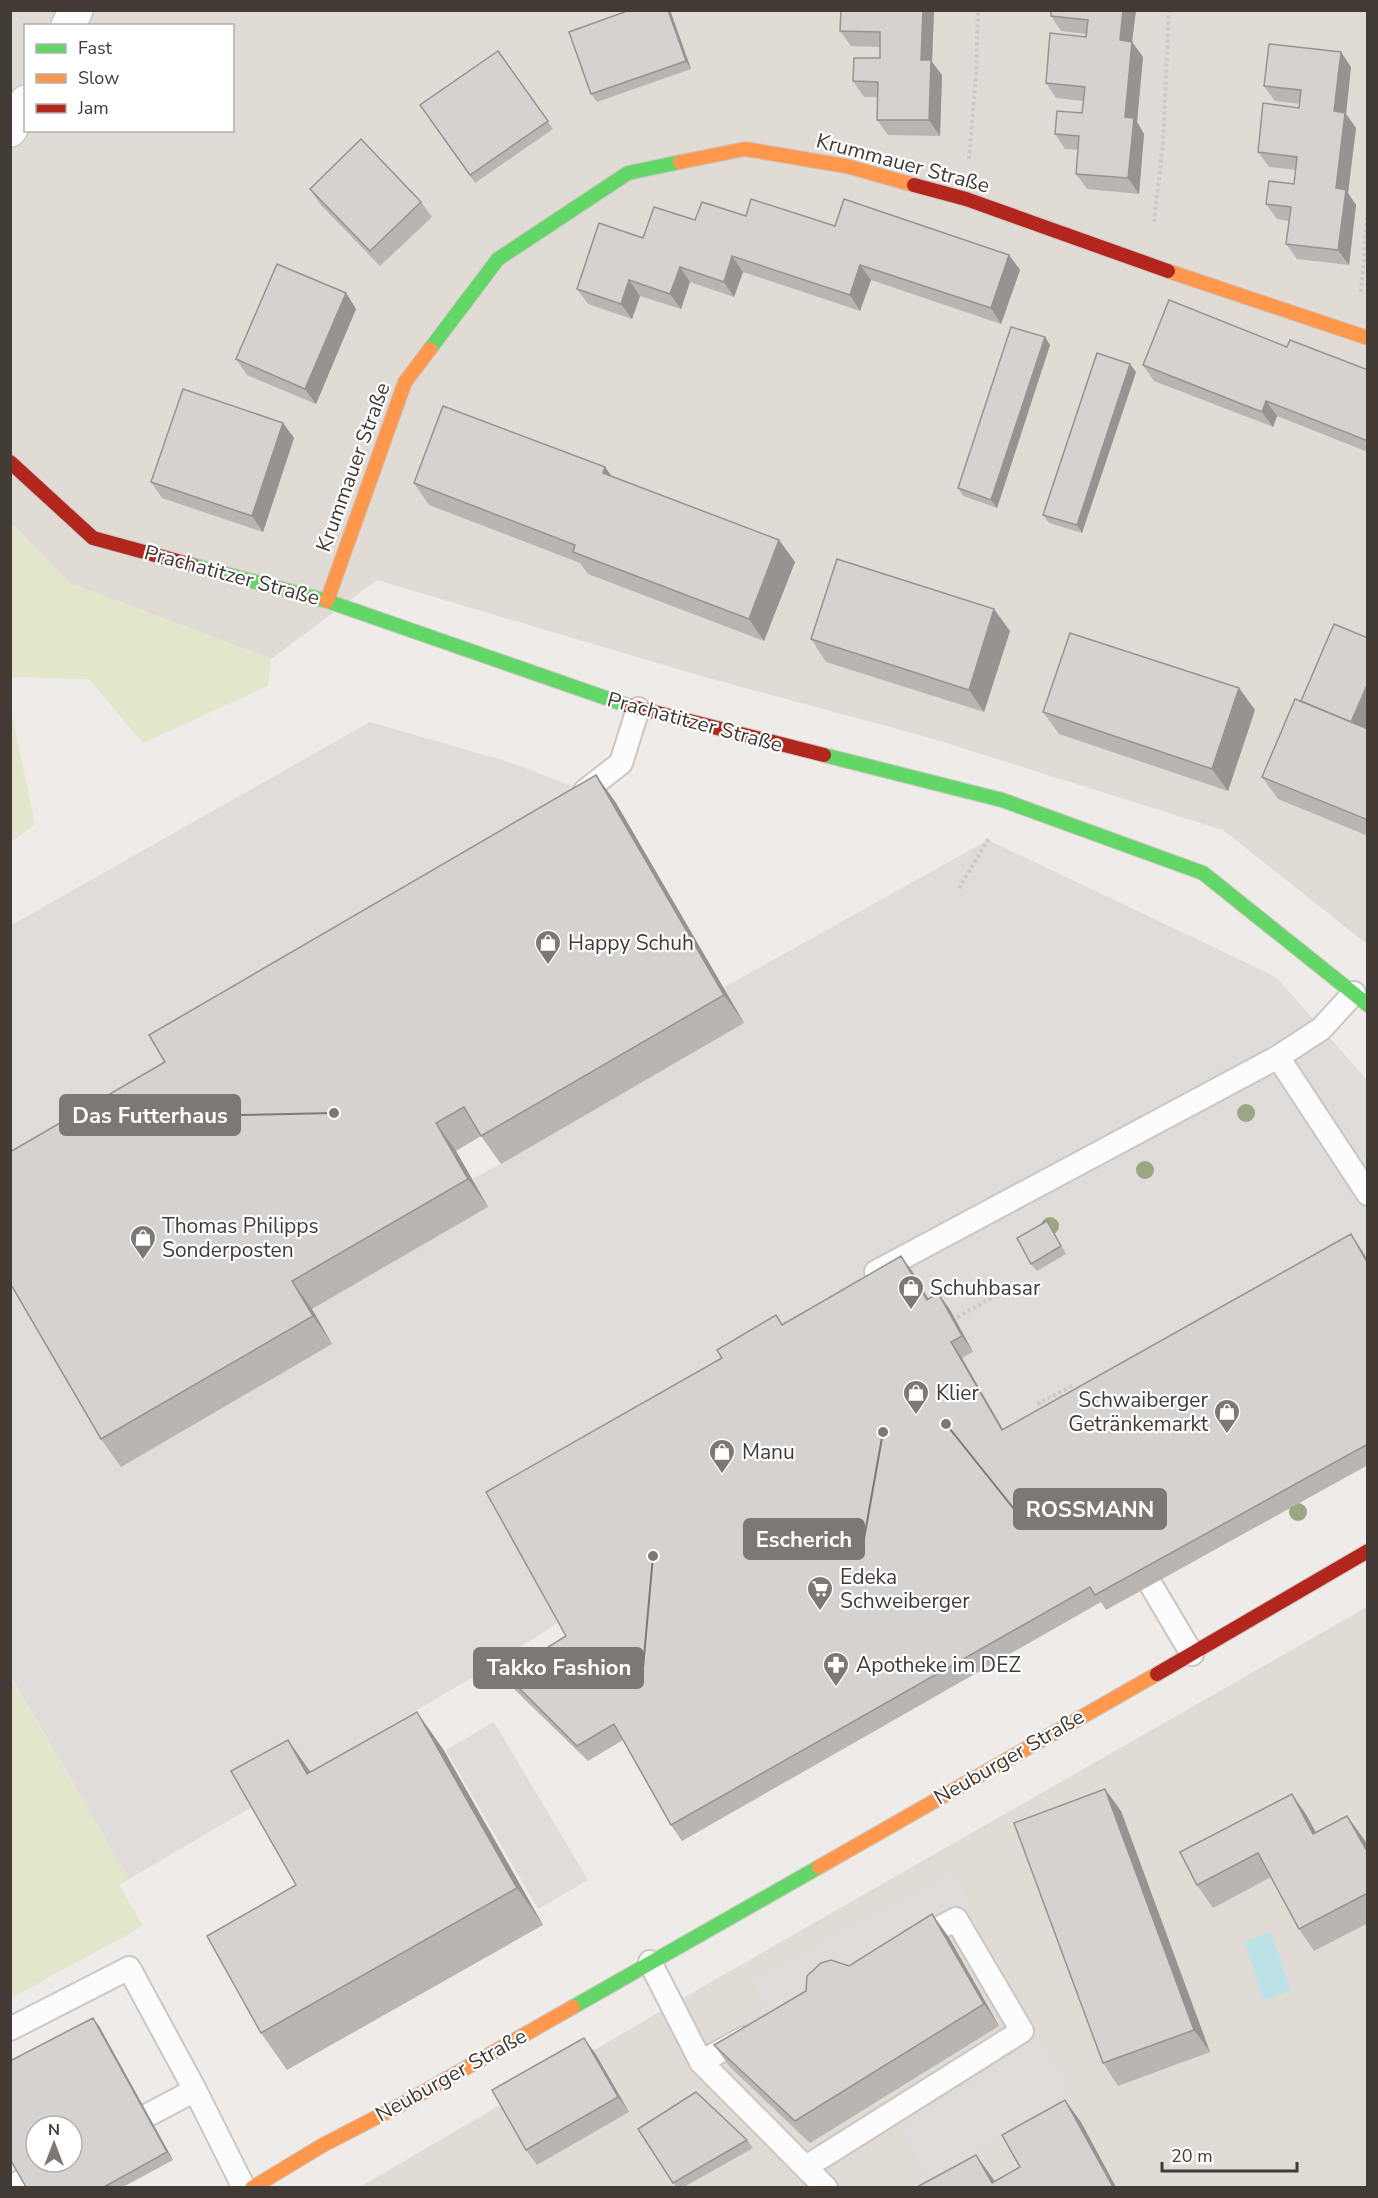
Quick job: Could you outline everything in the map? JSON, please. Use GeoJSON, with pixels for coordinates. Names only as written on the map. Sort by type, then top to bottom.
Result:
{"type":"FeatureCollection","features":[{"type":"Feature","properties":{"kind":"street"},"geometry":{"type":"LineString","coordinates":[[69,24],[76,10]]}},
{"type":"Feature","properties":{"kind":"street"},"geometry":{"type":"LineString","coordinates":[[10,130],[24,106]]}},
{"type":"Feature","properties":{"kind":"street","name":"Krummauer Straße"},"geometry":{"type":"LineString","coordinates":[[327,601],[405,382],[498,259],[628,172],[745,148],[846,166],[966,199],[1220,289],[1368,338]]}},
{"type":"Feature","properties":{"kind":"street","name":"Prachatitzer Straße"},"geometry":{"type":"LineString","coordinates":[[10,462],[93,538],[327,601],[638,709],[1002,800],[1203,873],[1361,999]]}},
{"type":"Feature","properties":{"kind":"street","name":"Neuburger Straße"},"geometry":{"type":"LineString","coordinates":[[252,2187],[323,2145],[406,2102],[1192,1654],[1368,1551]]}},
{"type":"Feature","properties":{"kind":"lane"},"geometry":{"type":"LineString","coordinates":[[585,791],[621,763],[638,709]]}},
{"type":"Feature","properties":{"kind":"lane"},"geometry":{"type":"LineString","coordinates":[[856,1283],[1278,1057],[1322,1029],[1361,999]]}},
{"type":"Feature","properties":{"kind":"lane"},"geometry":{"type":"LineString","coordinates":[[1278,1057],[1368,1194]]}},
{"type":"Feature","properties":{"kind":"lane"},"geometry":{"type":"LineString","coordinates":[[1131,1545],[1151,1585],[1192,1654]]}},
{"type":"Feature","properties":{"kind":"lane"},"geometry":{"type":"LineString","coordinates":[[806,2167],[1022,2031],[956,1919],[895,1953]]}},
{"type":"Feature","properties":{"kind":"lane"},"geometry":{"type":"LineString","coordinates":[[650,1962],[701,2062],[826,2187]]}},
{"type":"Feature","properties":{"kind":"lane"},"geometry":{"type":"LineString","coordinates":[[10,2030],[129,1968],[244,2187]]}},
{"type":"Feature","properties":{"kind":"lane"},"geometry":{"type":"LineString","coordinates":[[701,2062],[762,2028]]}},
{"type":"Feature","properties":{"kind":"lane"},"geometry":{"type":"LineString","coordinates":[[148,2115],[195,2090]]}},
{"type":"Feature","properties":{"kind":"path"},"geometry":{"type":"LineString","coordinates":[[969,144],[976,75],[978,10]]}},
{"type":"Feature","properties":{"kind":"path"},"geometry":{"type":"LineString","coordinates":[[1155,212],[1163,142],[1169,10]]}},
{"type":"Feature","properties":{"kind":"path"},"geometry":{"type":"LineString","coordinates":[[1361,281],[1368,208]]}},
{"type":"Feature","properties":{"kind":"path"},"geometry":{"type":"LineString","coordinates":[[959,888],[988,840]]}},
{"type":"Feature","properties":{"kind":"path"},"geometry":{"type":"LineString","coordinates":[[943,1325],[1017,1284]]}},
{"type":"Feature","properties":{"kind":"path"},"geometry":{"type":"LineString","coordinates":[[772,1331],[796,1317]]}},
{"type":"Feature","properties":{"kind":"path"},"geometry":{"type":"LineString","coordinates":[[1045,1413],[1039,1403],[1072,1386]]}},
{"type":"Feature","properties":{"kind":"shaded area"},"geometry":{"type":"Polygon","coordinates":[[[10,11],[1367,11],[1367,944],[1223,830],[927,737],[701,676],[377,580],[271,659],[70,583],[11,523],[10,11]]]}},
{"type":"Feature","properties":{"kind":"shaded area"},"geometry":{"type":"Polygon","coordinates":[[[370,722],[512,763],[616,803],[11,1192],[10,926],[370,722]]]}},
{"type":"Feature","properties":{"kind":"shaded area"},"geometry":{"type":"Polygon","coordinates":[[[988,840],[1276,977],[1367,1080],[1367,1260],[1361,1249],[1012,1446],[921,1286],[561,1621],[478,1674],[129,1879],[11,1677],[10,1278],[121,1466],[332,1344],[312,1309],[488,1207],[472,1179],[743,1023],[723,988],[988,840]]]}},
{"type":"Feature","properties":{"kind":"shaded area"},"geometry":{"type":"Polygon","coordinates":[[[1367,1607],[1367,2187],[358,2188],[704,1986],[1367,1607]]]}},
{"type":"Feature","properties":{"kind":"shaded area"},"geometry":{"type":"Polygon","coordinates":[[[494,1722],[588,1880],[538,1909],[446,1750],[494,1722]]]}},
{"type":"Feature","properties":{"kind":"shaded area"},"geometry":{"type":"Polygon","coordinates":[[[952,1871],[973,1907],[769,2013],[751,1978],[952,1871]]]}},
{"type":"Feature","properties":{"kind":"shaded area"},"geometry":{"type":"Polygon","coordinates":[[[1040,2037],[1072,2091],[931,2182],[899,2128],[1040,2037]]]}},
{"type":"Feature","properties":{"kind":"green space"},"geometry":{"type":"Polygon","coordinates":[[[10,523],[70,583],[271,659],[268,686],[143,743],[89,679],[11,677],[10,523]]]}},
{"type":"Feature","properties":{"kind":"green space"},"geometry":{"type":"Polygon","coordinates":[[[11,711],[35,824],[10,842],[11,711]]]}},
{"type":"Feature","properties":{"kind":"green space"},"geometry":{"type":"Polygon","coordinates":[[[10,1677],[129,1879],[119,1885],[143,1926],[11,1998],[10,1677]]]}},
{"type":"Feature","properties":{"kind":"water"},"geometry":{"type":"Polygon","coordinates":[[[1271,1932],[1291,1991],[1263,2000],[1244,1941],[1271,1932]]]}},
{"type":"Feature","properties":{"kind":"building"},"geometry":{"type":"Polygon","coordinates":[[[630,10],[668,10],[686,61],[591,94],[569,32],[630,10]]]}},
{"type":"Feature","properties":{"kind":"building"},"geometry":{"type":"Polygon","coordinates":[[[841,10],[923,10],[921,60],[931,60],[929,120],[877,120],[878,82],[853,81],[854,58],[880,58],[880,32],[840,31],[841,10]]]}},
{"type":"Feature","properties":{"kind":"building"},"geometry":{"type":"Polygon","coordinates":[[[1051,10],[1123,10],[1120,40],[1132,42],[1125,117],[1134,118],[1128,178],[1076,174],[1079,136],[1055,134],[1057,111],[1082,113],[1085,87],[1046,83],[1050,33],[1086,37],[1088,20],[1051,16],[1051,10]]]}},
{"type":"Feature","properties":{"kind":"building"},"geometry":{"type":"Polygon","coordinates":[[[1269,44],[1341,52],[1334,111],[1345,113],[1336,188],[1346,190],[1338,250],[1286,244],[1291,207],[1266,204],[1269,181],[1294,184],[1297,157],[1258,152],[1263,103],[1299,108],[1301,90],[1264,86],[1269,44]]]}},
{"type":"Feature","properties":{"kind":"building"},"geometry":{"type":"Polygon","coordinates":[[[498,51],[548,121],[470,175],[420,105],[498,51]]]}},
{"type":"Feature","properties":{"kind":"building"},"geometry":{"type":"Polygon","coordinates":[[[361,139],[421,202],[370,251],[310,189],[361,139]]]}},
{"type":"Feature","properties":{"kind":"building"},"geometry":{"type":"Polygon","coordinates":[[[751,199],[835,226],[844,199],[1009,255],[991,308],[860,265],[850,295],[732,256],[724,282],[680,267],[670,294],[629,280],[621,304],[577,289],[599,223],[643,238],[654,207],[695,220],[702,202],[746,216],[751,199]]]}},
{"type":"Feature","properties":{"kind":"building"},"geometry":{"type":"Polygon","coordinates":[[[277,264],[346,293],[305,389],[236,359],[277,264]]]}},
{"type":"Feature","properties":{"kind":"building"},"geometry":{"type":"Polygon","coordinates":[[[1169,300],[1287,347],[1290,340],[1368,370],[1368,441],[1266,401],[1262,412],[1143,365],[1169,300]]]}},
{"type":"Feature","properties":{"kind":"building"},"geometry":{"type":"Polygon","coordinates":[[[1011,327],[1045,337],[991,500],[958,488],[1011,327]]]}},
{"type":"Feature","properties":{"kind":"building"},"geometry":{"type":"Polygon","coordinates":[[[1097,353],[1130,364],[1077,525],[1043,515],[1097,353]]]}},
{"type":"Feature","properties":{"kind":"building"},"geometry":{"type":"Polygon","coordinates":[[[183,389],[283,423],[252,516],[151,482],[183,389]]]}},
{"type":"Feature","properties":{"kind":"building"},"geometry":{"type":"Polygon","coordinates":[[[443,406],[605,467],[603,473],[779,540],[749,619],[573,552],[575,545],[414,483],[443,406]]]}},
{"type":"Feature","properties":{"kind":"building"},"geometry":{"type":"Polygon","coordinates":[[[837,559],[994,609],[969,690],[811,639],[837,559]]]}},
{"type":"Feature","properties":{"kind":"building"},"geometry":{"type":"Polygon","coordinates":[[[1334,624],[1368,638],[1368,683],[1351,722],[1301,701],[1334,624]]]}},
{"type":"Feature","properties":{"kind":"building"},"geometry":{"type":"Polygon","coordinates":[[[1070,633],[1239,688],[1212,769],[1043,712],[1070,633]]]}},
{"type":"Feature","properties":{"kind":"building"},"geometry":{"type":"Polygon","coordinates":[[[1295,699],[1368,729],[1368,820],[1262,777],[1295,699]]]}},
{"type":"Feature","properties":{"kind":"building"},"geometry":{"type":"Polygon","coordinates":[[[596,775],[724,995],[481,1136],[464,1107],[436,1123],[468,1179],[292,1281],[313,1316],[101,1439],[10,1283],[10,1152],[165,1062],[149,1035],[596,775]]]}},
{"type":"Feature","properties":{"kind":"building"},"geometry":{"type":"Polygon","coordinates":[[[1047,1221],[1061,1246],[1031,1264],[1017,1238],[1047,1221]]]}},
{"type":"Feature","properties":{"kind":"building"},"geometry":{"type":"Polygon","coordinates":[[[1351,1234],[1368,1264],[1368,1444],[1095,1595],[1090,1587],[671,1825],[614,1724],[577,1746],[505,1674],[566,1636],[486,1492],[722,1358],[717,1350],[776,1315],[782,1325],[901,1256],[927,1300],[938,1293],[962,1336],[951,1342],[1002,1430],[1351,1234]]]}},
{"type":"Feature","properties":{"kind":"building"},"geometry":{"type":"Polygon","coordinates":[[[417,1712],[517,1888],[261,2033],[207,1936],[296,1885],[231,1771],[288,1740],[307,1774],[417,1712]]]}},
{"type":"Feature","properties":{"kind":"building"},"geometry":{"type":"Polygon","coordinates":[[[1105,1789],[1194,2030],[1103,2063],[1014,1823],[1105,1789]]]}},
{"type":"Feature","properties":{"kind":"building"},"geometry":{"type":"Polygon","coordinates":[[[1292,1794],[1313,1834],[1347,1816],[1368,1853],[1368,1893],[1299,1929],[1258,1853],[1197,1885],[1180,1852],[1292,1794]]]}},
{"type":"Feature","properties":{"kind":"building"},"geometry":{"type":"Polygon","coordinates":[[[932,1914],[984,2004],[795,2121],[714,2045],[806,1991],[807,1976],[821,1963],[831,1960],[849,1966],[932,1914]]]}},
{"type":"Feature","properties":{"kind":"building"},"geometry":{"type":"Polygon","coordinates":[[[93,2018],[167,2152],[104,2187],[26,2187],[10,2159],[10,2061],[93,2018]]]}},
{"type":"Feature","properties":{"kind":"building"},"geometry":{"type":"Polygon","coordinates":[[[584,2038],[618,2097],[526,2150],[492,2090],[584,2038]]]}},
{"type":"Feature","properties":{"kind":"building"},"geometry":{"type":"Polygon","coordinates":[[[696,2092],[747,2140],[673,2183],[638,2129],[696,2092]]]}},
{"type":"Feature","properties":{"kind":"building"},"geometry":{"type":"Polygon","coordinates":[[[1065,2100],[1113,2187],[917,2187],[976,2155],[992,2183],[1020,2167],[1002,2135],[1065,2100]]]}},
{"type":"Feature","properties":{"kind":"traffic: fast"},"geometry":{"type":"LineString","coordinates":[[430,349],[498,259],[628,173],[680,162]]}},
{"type":"Feature","properties":{"kind":"traffic: fast"},"geometry":{"type":"LineString","coordinates":[[192,565],[327,601],[626,705]]}},
{"type":"Feature","properties":{"kind":"traffic: fast"},"geometry":{"type":"LineString","coordinates":[[824,755],[1002,800],[1203,873],[1368,1005]]}},
{"type":"Feature","properties":{"kind":"traffic: fast"},"geometry":{"type":"LineString","coordinates":[[573,2007],[819,1867]]}},
{"type":"Feature","properties":{"kind":"traffic: slow"},"geometry":{"type":"LineString","coordinates":[[680,162],[745,149],[846,166],[914,185]]}},
{"type":"Feature","properties":{"kind":"traffic: slow"},"geometry":{"type":"LineString","coordinates":[[1168,271],[1368,338]]}},
{"type":"Feature","properties":{"kind":"traffic: slow"},"geometry":{"type":"LineString","coordinates":[[327,601],[405,382],[430,349]]}},
{"type":"Feature","properties":{"kind":"traffic: slow"},"geometry":{"type":"LineString","coordinates":[[819,1867],[1157,1674]]}},
{"type":"Feature","properties":{"kind":"traffic: slow"},"geometry":{"type":"LineString","coordinates":[[252,2188],[323,2145],[406,2102],[573,2007]]}},
{"type":"Feature","properties":{"kind":"traffic: jam"},"geometry":{"type":"LineString","coordinates":[[914,185],[966,199],[1168,271]]}},
{"type":"Feature","properties":{"kind":"traffic: jam"},"geometry":{"type":"LineString","coordinates":[[10,462],[93,538],[192,565]]}},
{"type":"Feature","properties":{"kind":"traffic: jam"},"geometry":{"type":"LineString","coordinates":[[626,705],[824,755]]}},
{"type":"Feature","properties":{"kind":"traffic: jam"},"geometry":{"type":"LineString","coordinates":[[1157,1674],[1368,1551]]}},
{"type":"Feature","properties":{"kind":"place","name":"Happy Schuh"},"geometry":{"type":"Point","coordinates":[548,966]}},
{"type":"Feature","properties":{"kind":"place","name":"Das Futterhaus"},"geometry":{"type":"Point","coordinates":[334,1113]}},
{"type":"Feature","properties":{"kind":"place","name":"Thomas Philipps Sonderposten"},"geometry":{"type":"Point","coordinates":[143,1261]}},
{"type":"Feature","properties":{"kind":"place","name":"Schuhbasar"},"geometry":{"type":"Point","coordinates":[911,1311]}},
{"type":"Feature","properties":{"kind":"place","name":"Klier"},"geometry":{"type":"Point","coordinates":[916,1416]}},
{"type":"Feature","properties":{"kind":"place","name":"ROSSMANN"},"geometry":{"type":"Point","coordinates":[946,1424]}},
{"type":"Feature","properties":{"kind":"place","name":"Escherich"},"geometry":{"type":"Point","coordinates":[883,1432]}},
{"type":"Feature","properties":{"kind":"place","name":"Schwaiberger Getränkemarkt"},"geometry":{"type":"Point","coordinates":[1227,1435]}},
{"type":"Feature","properties":{"kind":"place","name":"Manu"},"geometry":{"type":"Point","coordinates":[722,1475]}},
{"type":"Feature","properties":{"kind":"place","name":"Takko Fashion"},"geometry":{"type":"Point","coordinates":[653,1556]}},
{"type":"Feature","properties":{"kind":"place","name":"Edeka Schweiberger"},"geometry":{"type":"Point","coordinates":[820,1612]}},
{"type":"Feature","properties":{"kind":"place","name":"Apotheke im DEZ"},"geometry":{"type":"Point","coordinates":[836,1688]}}]}
